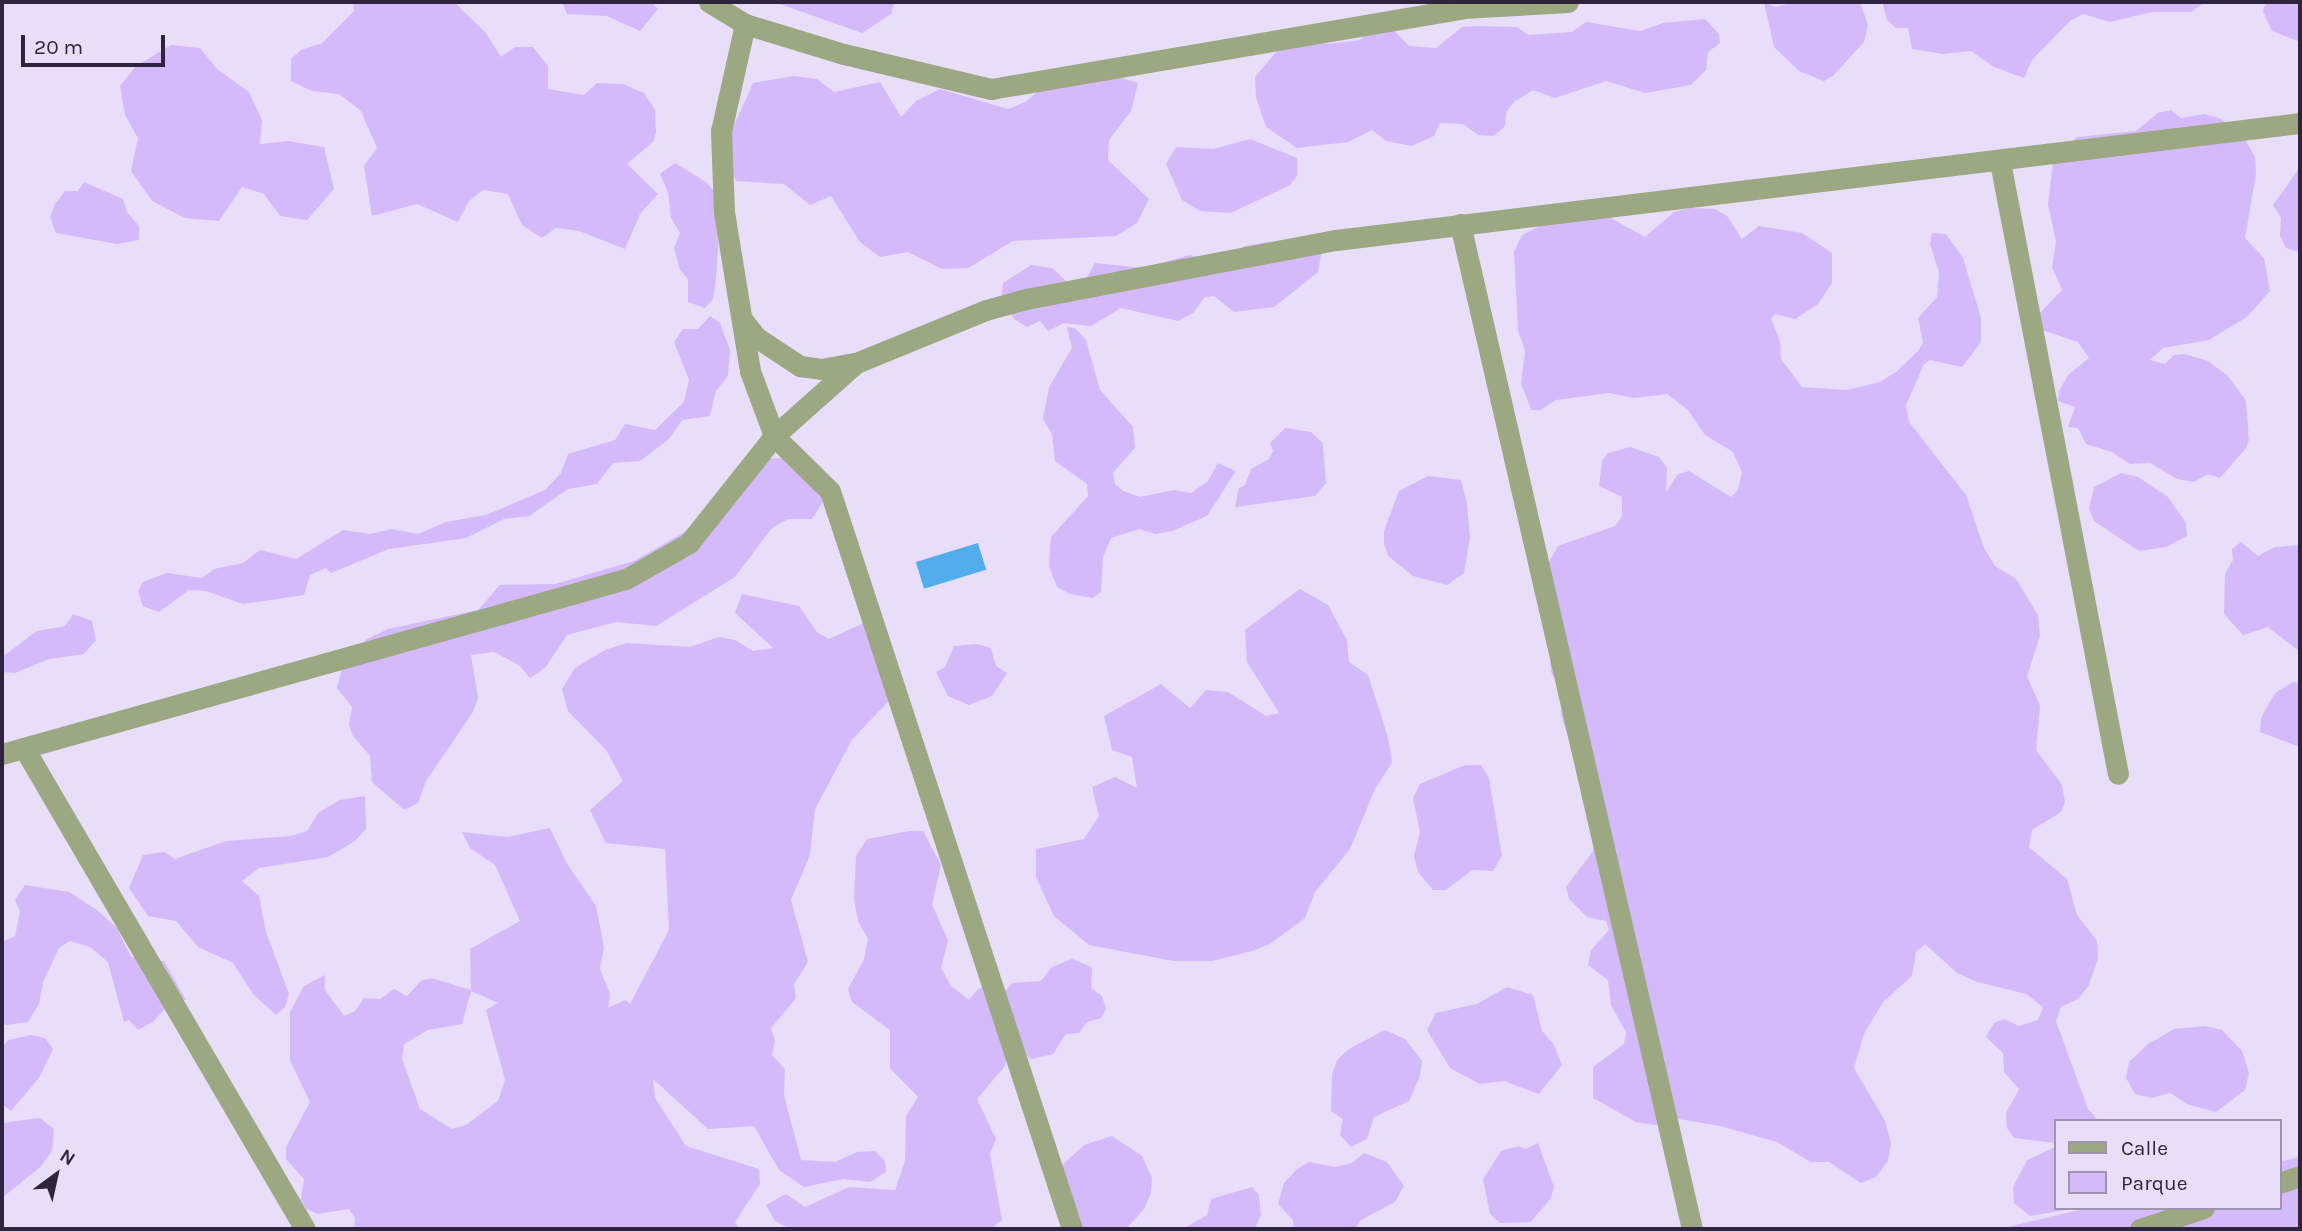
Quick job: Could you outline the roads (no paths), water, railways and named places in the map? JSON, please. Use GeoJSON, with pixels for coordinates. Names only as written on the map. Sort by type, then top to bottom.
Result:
{"type":"FeatureCollection","features":[{"type":"Feature","properties":{"kind":"street"},"geometry":{"type":"LineString","coordinates":[[709,2],[745,24],[844,54],[991,89],[1463,5],[1568,2]]}},
{"type":"Feature","properties":{"kind":"street"},"geometry":{"type":"LineString","coordinates":[[745,24],[722,131],[724,212],[750,371],[774,436],[830,491],[1072,1229]]}},
{"type":"Feature","properties":{"kind":"street"},"geometry":{"type":"LineString","coordinates":[[740,317],[756,337],[800,366],[821,369],[856,363],[986,310],[1026,299],[1336,240],[2000,162],[2300,123]]}},
{"type":"Feature","properties":{"kind":"street"},"geometry":{"type":"LineString","coordinates":[[2000,162],[2118,774]]}},
{"type":"Feature","properties":{"kind":"street"},"geometry":{"type":"LineString","coordinates":[[1460,224],[1692,1229]]}},
{"type":"Feature","properties":{"kind":"street"},"geometry":{"type":"LineString","coordinates":[[2,754],[626,579],[689,544],[774,436],[856,363]]}},
{"type":"Feature","properties":{"kind":"street"},"geometry":{"type":"LineString","coordinates":[[24,748],[305,1229]]}},
{"type":"Feature","properties":{"kind":"street"},"geometry":{"type":"LineString","coordinates":[[2281,1182],[2300,1176]]}},
{"type":"Feature","properties":{"kind":"street"},"geometry":{"type":"LineString","coordinates":[[2140,1229],[2198,1210]]}},
{"type":"Feature","properties":{"kind":"water"},"geometry":{"type":"Polygon","coordinates":[[[978,543],[986,570],[924,589],[916,562],[978,543]]]}}]}
